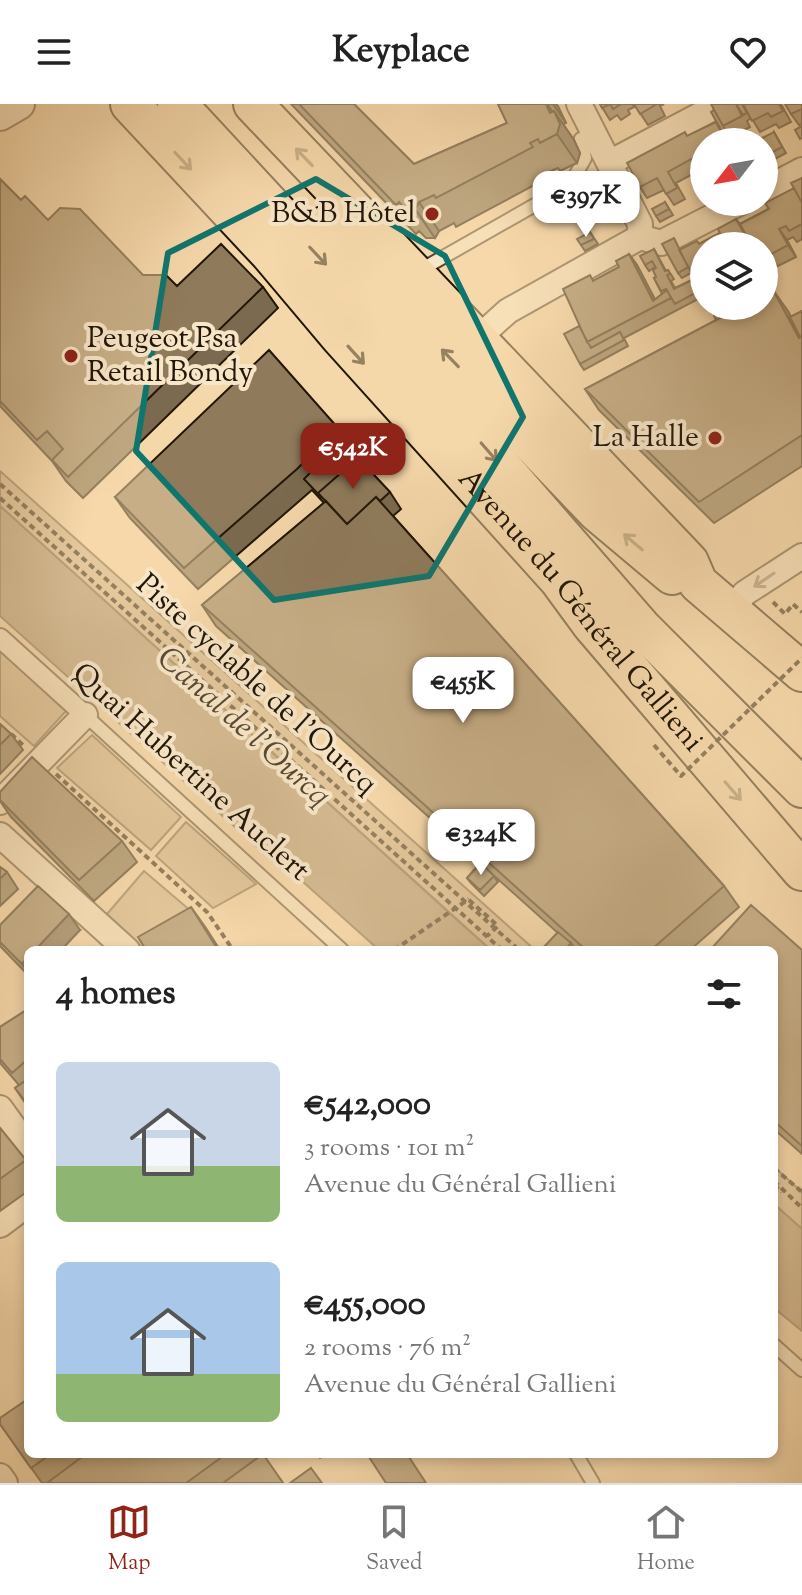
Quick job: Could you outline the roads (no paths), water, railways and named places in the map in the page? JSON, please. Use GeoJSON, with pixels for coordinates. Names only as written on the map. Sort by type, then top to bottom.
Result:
{"type":"FeatureCollection","features":[{"type":"Feature","properties":{"kind":"main road","name":"Avenue du Général Gallieni"},"geometry":{"type":"LineString","coordinates":[[130,104],[559,580],[592,625],[802,871]]}},
{"type":"Feature","properties":{"kind":"main road"},"geometry":{"type":"LineString","coordinates":[[253,104],[689,562],[698,583]]}},
{"type":"Feature","properties":{"kind":"main road"},"geometry":{"type":"LineString","coordinates":[[191,108],[597,512],[674,577],[698,583],[802,672]]}},
{"type":"Feature","properties":{"kind":"main road"},"geometry":{"type":"LineString","coordinates":[[191,108],[642,628],[802,790]]}},
{"type":"Feature","properties":{"kind":"main road"},"geometry":{"type":"LineString","coordinates":[[559,580],[772,783],[802,790]]}},
{"type":"Feature","properties":{"kind":"street"},"geometry":{"type":"LineString","coordinates":[[0,115],[19,104]]}},
{"type":"Feature","properties":{"kind":"street"},"geometry":{"type":"LineString","coordinates":[[579,104],[640,224],[640,237]]}},
{"type":"Feature","properties":{"kind":"street"},"geometry":{"type":"LineString","coordinates":[[609,163],[721,104]]}},
{"type":"Feature","properties":{"kind":"street"},"geometry":{"type":"LineString","coordinates":[[778,183],[802,170]]}},
{"type":"Feature","properties":{"kind":"street"},"geometry":{"type":"LineString","coordinates":[[477,339],[508,311],[640,237],[661,243],[714,216]]}},
{"type":"Feature","properties":{"kind":"street"},"geometry":{"type":"LineString","coordinates":[[730,610],[745,593],[802,556]]}},
{"type":"Feature","properties":{"kind":"street","name":"Quai Hubertine Auclert"},"geometry":{"type":"LineString","coordinates":[[0,638],[85,715]]}},
{"type":"Feature","properties":{"kind":"street"},"geometry":{"type":"LineString","coordinates":[[0,802],[85,715]]}},
{"type":"Feature","properties":{"kind":"street"},"geometry":{"type":"LineString","coordinates":[[0,835],[123,946]]}},
{"type":"Feature","properties":{"kind":"street"},"geometry":{"type":"LineString","coordinates":[[0,1108],[24,1141]]}},
{"type":"Feature","properties":{"kind":"street"},"geometry":{"type":"LineString","coordinates":[[0,1225],[24,1207]]}},
{"type":"Feature","properties":{"kind":"street"},"geometry":{"type":"LineString","coordinates":[[0,1476],[5,1483]]}},
{"type":"Feature","properties":{"kind":"lane"},"geometry":{"type":"LineString","coordinates":[[415,274],[570,185],[585,158],[581,139],[594,133]]}},
{"type":"Feature","properties":{"kind":"lane","name":"Quai Hubertine Auclert"},"geometry":{"type":"LineString","coordinates":[[85,715],[338,946]]}},
{"type":"Feature","properties":{"kind":"lane"},"geometry":{"type":"LineString","coordinates":[[778,1349],[802,1370]]}},
{"type":"Feature","properties":{"kind":"lane"},"geometry":{"type":"LineString","coordinates":[[578,1458],[593,1483]]}},
{"type":"Feature","properties":{"kind":"water","name":"Canal de l'Ourcq"},"geometry":{"type":"Polygon","coordinates":[[[0,506],[487,946],[375,946],[292,872],[284,871],[0,616],[0,506]]]}},
{"type":"Feature","properties":{"kind":"water"},"geometry":{"type":"Polygon","coordinates":[[[778,1208],[802,1229],[802,1331],[778,1311],[778,1208]]]}},
{"type":"Feature","properties":{"kind":"place","name":"B&B Hôtel"},"geometry":{"type":"Point","coordinates":[432,214]}},
{"type":"Feature","properties":{"kind":"place","name":"Peugeot Psa Retail Bondy"},"geometry":{"type":"Point","coordinates":[71,356]}},
{"type":"Feature","properties":{"kind":"place","name":"La Halle"},"geometry":{"type":"Point","coordinates":[715,438]}}]}
